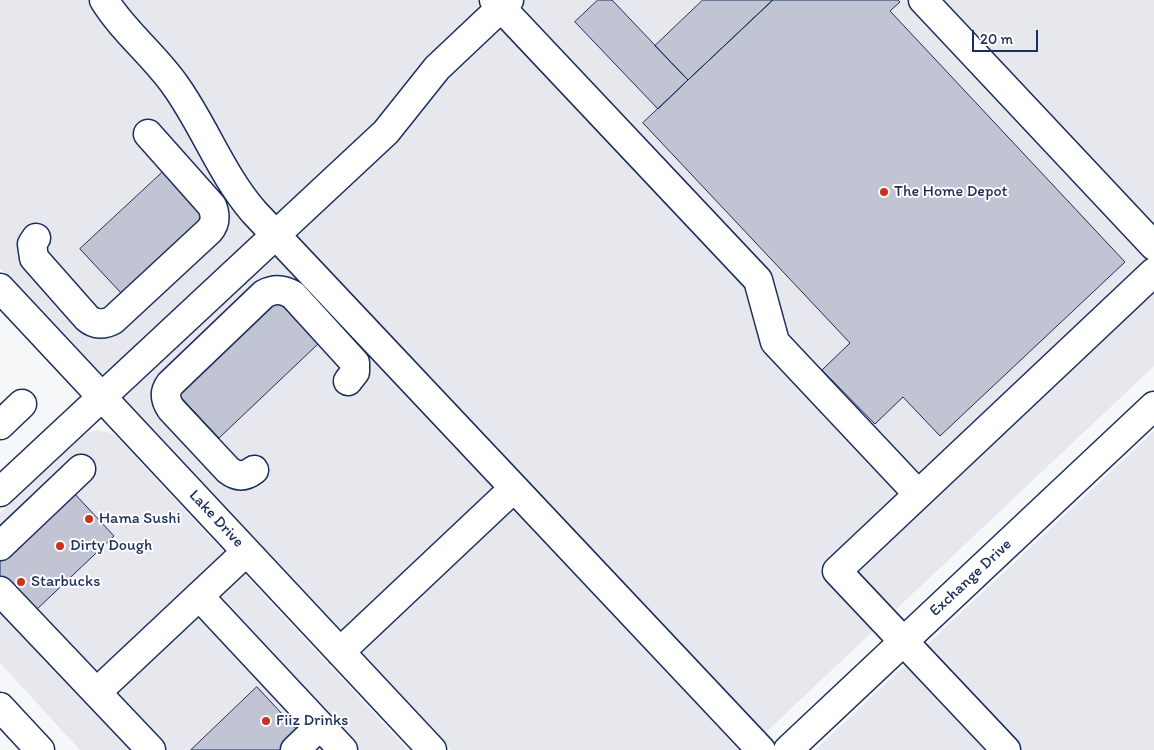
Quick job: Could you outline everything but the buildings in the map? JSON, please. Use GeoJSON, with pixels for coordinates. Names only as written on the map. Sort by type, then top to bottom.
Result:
{"type":"FeatureCollection","features":[{"type":"Feature","properties":{"kind":"street"},"geometry":{"type":"LineString","coordinates":[[104,0],[176,86],[240,195],[275,235],[761,750]]}},
{"type":"Feature","properties":{"kind":"street"},"geometry":{"type":"LineString","coordinates":[[923,0],[1154,246]]}},
{"type":"Feature","properties":{"kind":"street"},"geometry":{"type":"LineString","coordinates":[[0,492],[386,132],[437,68],[501,2],[758,280],[775,342],[918,494]]}},
{"type":"Feature","properties":{"kind":"street"},"geometry":{"type":"LineString","coordinates":[[36,238],[32,244],[32,251],[38,264],[87,318],[97,324],[108,323],[113,320],[212,227],[216,216],[212,206],[148,134]]}},
{"type":"Feature","properties":{"kind":"street"},"geometry":{"type":"LineString","coordinates":[[1006,750],[837,571],[1154,272]]}},
{"type":"Feature","properties":{"kind":"street","name":"Lake Drive"},"geometry":{"type":"LineString","coordinates":[[0,288],[432,750]]}},
{"type":"Feature","properties":{"kind":"street"},"geometry":{"type":"LineString","coordinates":[[254,470],[239,476],[228,470],[171,409],[165,398],[170,384],[264,294],[276,290],[293,295],[355,363],[356,372],[348,381]]}},
{"type":"Feature","properties":{"kind":"street"},"geometry":{"type":"LineString","coordinates":[[0,425],[22,404]]}},
{"type":"Feature","properties":{"kind":"street","name":"Exchange Drive"},"geometry":{"type":"LineString","coordinates":[[788,750],[1154,406]]}},
{"type":"Feature","properties":{"kind":"street"},"geometry":{"type":"LineString","coordinates":[[0,546],[81,470]]}},
{"type":"Feature","properties":{"kind":"street"},"geometry":{"type":"LineString","coordinates":[[340,652],[514,488]]}},
{"type":"Feature","properties":{"kind":"street"},"geometry":{"type":"LineString","coordinates":[[97,692],[246,552]]}},
{"type":"Feature","properties":{"kind":"street"},"geometry":{"type":"LineString","coordinates":[[0,591],[146,745]]}},
{"type":"Feature","properties":{"kind":"street"},"geometry":{"type":"LineString","coordinates":[[199,596],[333,742]]}},
{"type":"Feature","properties":{"kind":"street"},"geometry":{"type":"LineString","coordinates":[[0,707],[40,750]]}},
{"type":"Feature","properties":{"kind":"street"},"geometry":{"type":"LineString","coordinates":[[295,750],[333,742]]}},
{"type":"Feature","properties":{"kind":"shaded area"},"geometry":{"type":"Polygon","coordinates":[[[0,0],[1154,0],[1154,366],[747,750],[451,750],[0,268],[0,0]]]}},
{"type":"Feature","properties":{"kind":"shaded area"},"geometry":{"type":"Polygon","coordinates":[[[97,430],[111,433],[117,437],[408,750],[80,750],[0,663],[0,513],[85,434],[97,430]]]}},
{"type":"Feature","properties":{"kind":"shaded area"},"geometry":{"type":"Polygon","coordinates":[[[1154,431],[1154,750],[815,750],[1154,431]]]}},
{"type":"Feature","properties":{"kind":"place","name":"The Home Depot"},"geometry":{"type":"Point","coordinates":[884,192]}},
{"type":"Feature","properties":{"kind":"place","name":"Hama Sushi"},"geometry":{"type":"Point","coordinates":[89,519]}},
{"type":"Feature","properties":{"kind":"place","name":"Dirty Dough"},"geometry":{"type":"Point","coordinates":[60,546]}},
{"type":"Feature","properties":{"kind":"place","name":"Starbucks"},"geometry":{"type":"Point","coordinates":[21,582]}},
{"type":"Feature","properties":{"kind":"place","name":"Fiiz Drinks"},"geometry":{"type":"Point","coordinates":[266,721]}}]}
